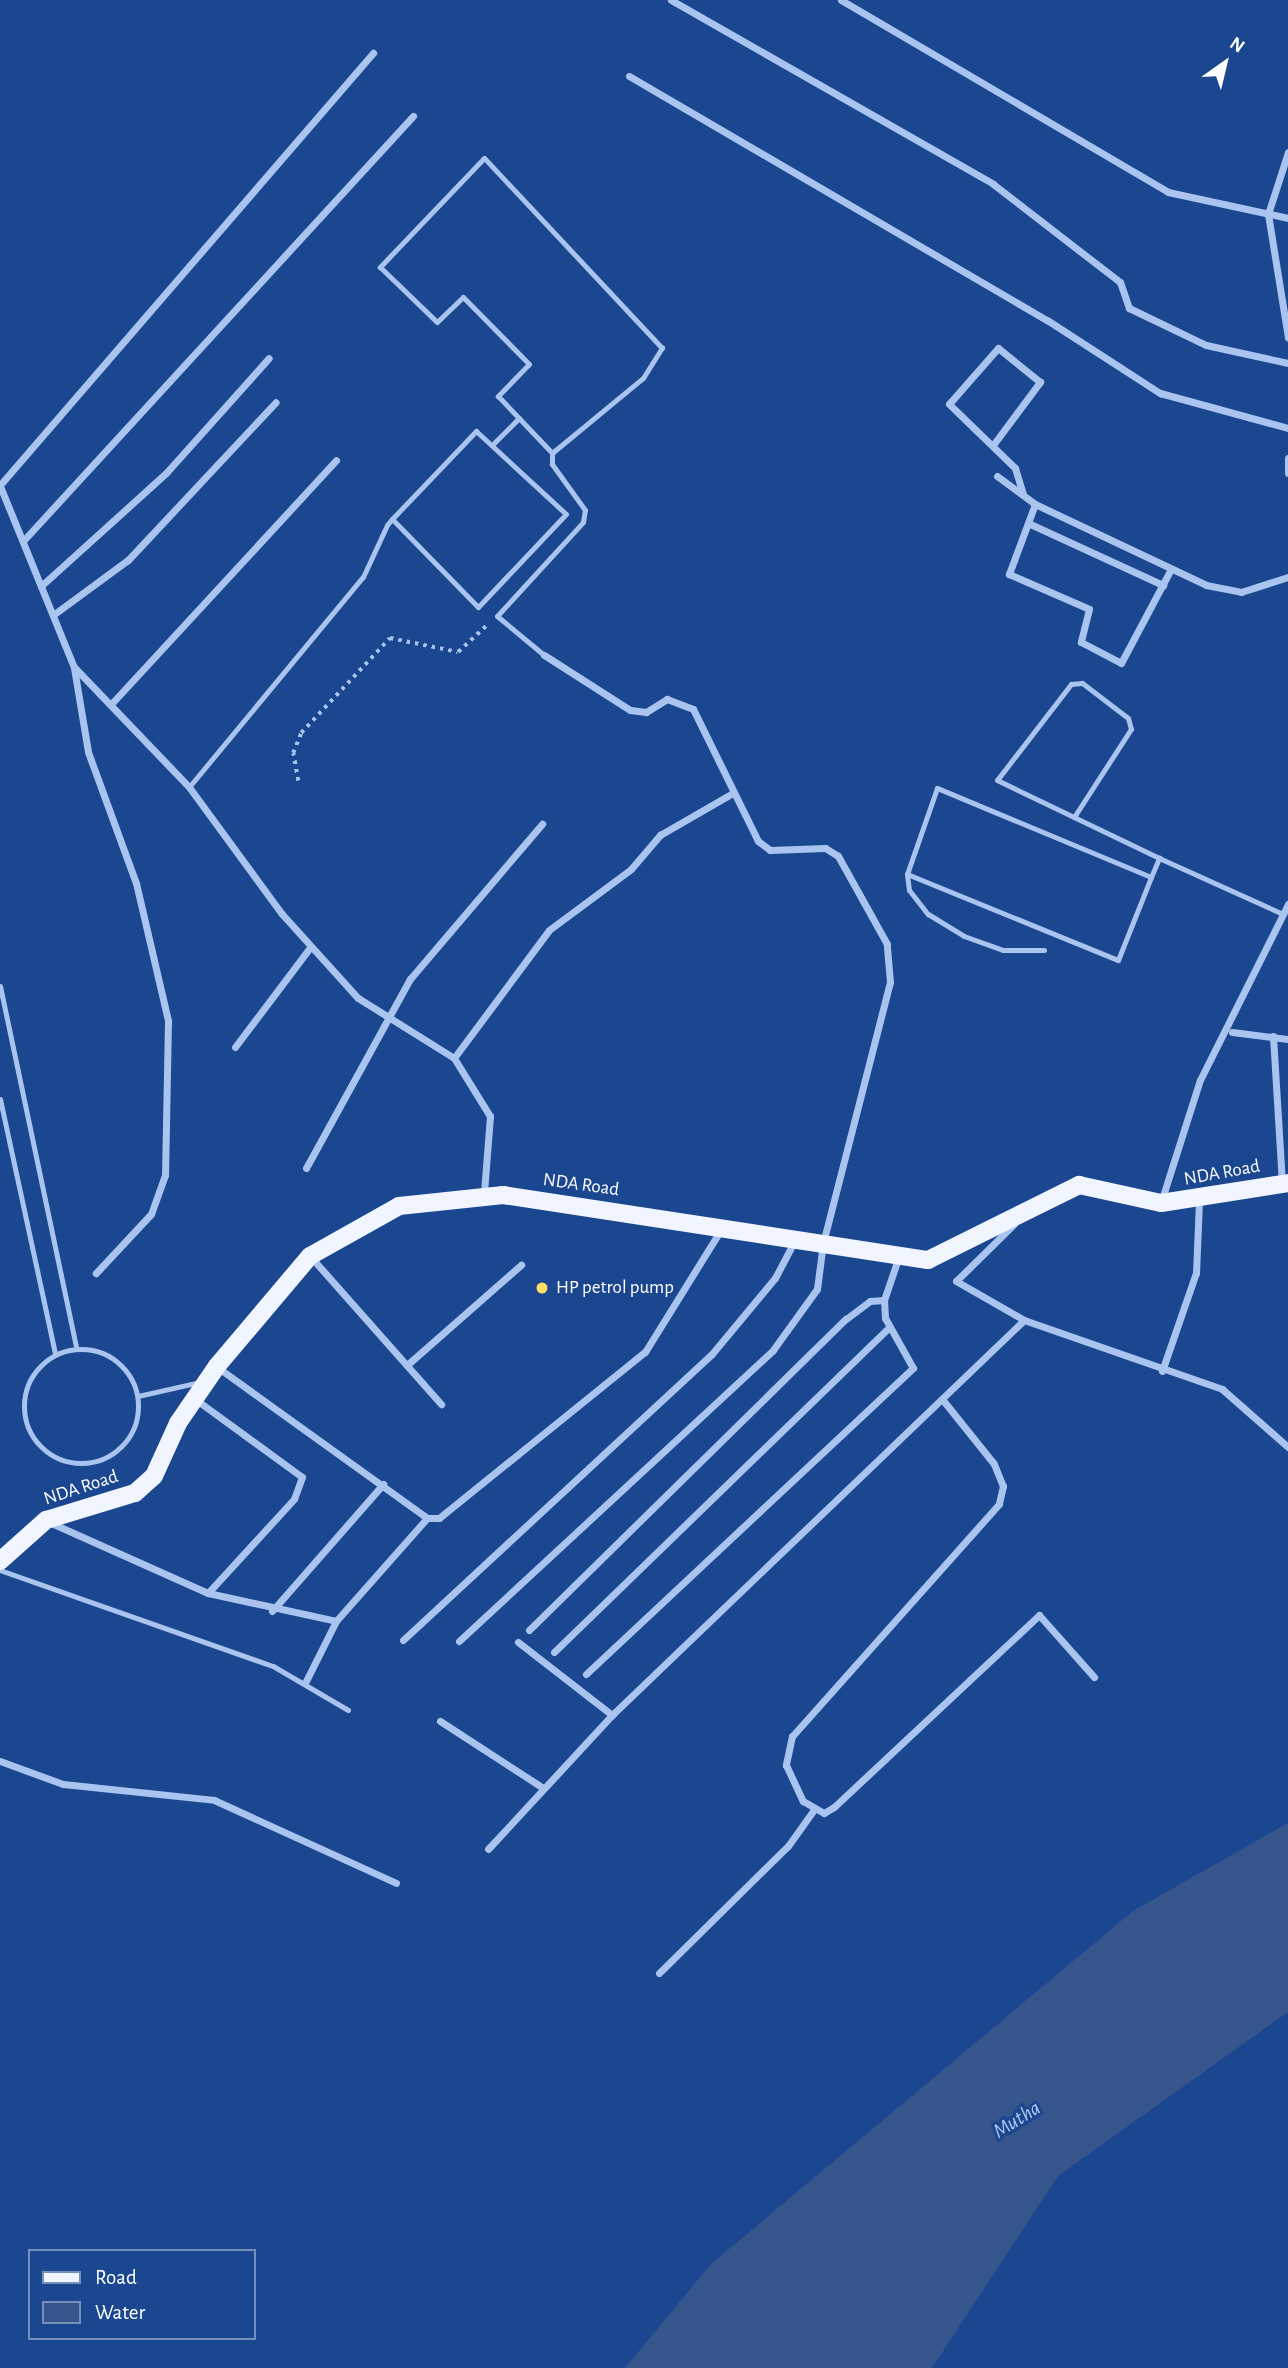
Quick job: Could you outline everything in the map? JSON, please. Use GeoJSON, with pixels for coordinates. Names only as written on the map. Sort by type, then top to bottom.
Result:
{"type":"FeatureCollection","features":[{"type":"Feature","properties":{"kind":"main road","name":"NDA Road"},"geometry":{"type":"LineString","coordinates":[[0,1561],[46,1520],[135,1493],[154,1476],[194,1399],[212,1373],[310,1256],[399,1206],[484,1194],[722,1227],[928,1260],[1079,1185],[1161,1203],[1199,1201],[1285,1184]]}},
{"type":"Feature","properties":{"kind":"street"},"geometry":{"type":"LineString","coordinates":[[671,0],[993,184],[1120,282],[1129,308],[1206,345],[1288,363]]}},
{"type":"Feature","properties":{"kind":"street"},"geometry":{"type":"LineString","coordinates":[[841,0],[1139,178],[1197,202],[1288,218]]}},
{"type":"Feature","properties":{"kind":"street"},"geometry":{"type":"LineString","coordinates":[[96,1273],[151,1214],[165,1175],[168,1021],[136,883],[88,752],[74,667],[0,485],[373,53]]}},
{"type":"Feature","properties":{"kind":"street"},"geometry":{"type":"LineString","coordinates":[[629,76],[1047,320],[1160,393],[1288,428]]}},
{"type":"Feature","properties":{"kind":"street"},"geometry":{"type":"LineString","coordinates":[[23,541],[413,116]]}},
{"type":"Feature","properties":{"kind":"street"},"geometry":{"type":"LineString","coordinates":[[1288,152],[1268,214],[1288,337]]}},
{"type":"Feature","properties":{"kind":"street"},"geometry":{"type":"LineString","coordinates":[[993,445],[1040,382],[998,348],[949,404],[1015,468],[1023,494]]}},
{"type":"Feature","properties":{"kind":"street"},"geometry":{"type":"LineString","coordinates":[[41,586],[166,474],[269,358]]}},
{"type":"Feature","properties":{"kind":"street"},"geometry":{"type":"LineString","coordinates":[[53,615],[128,560],[276,402]]}},
{"type":"Feature","properties":{"kind":"street"},"geometry":{"type":"LineString","coordinates":[[1288,458],[1288,473]]}},
{"type":"Feature","properties":{"kind":"street"},"geometry":{"type":"LineString","coordinates":[[113,702],[336,460]]}},
{"type":"Feature","properties":{"kind":"street"},"geometry":{"type":"LineString","coordinates":[[997,475],[1035,504],[1171,569],[1241,592],[1288,577]]}},
{"type":"Feature","properties":{"kind":"street"},"geometry":{"type":"LineString","coordinates":[[1035,504],[1009,574],[1089,609],[1082,642],[1121,663],[1171,569]]}},
{"type":"Feature","properties":{"kind":"street"},"geometry":{"type":"LineString","coordinates":[[1028,523],[1163,585]]}},
{"type":"Feature","properties":{"kind":"street"},"geometry":{"type":"LineString","coordinates":[[459,1641],[773,1350],[817,1289],[823,1243],[892,960],[838,856],[825,848],[770,850],[748,830],[693,709],[667,699],[646,712],[630,710],[544,656]]}},
{"type":"Feature","properties":{"kind":"street"},"geometry":{"type":"LineString","coordinates":[[74,667],[113,702],[188,787],[311,946],[358,998],[454,1058],[490,1116],[484,1194]]}},
{"type":"Feature","properties":{"kind":"street"},"geometry":{"type":"LineString","coordinates":[[454,1058],[549,930],[631,869],[660,835],[731,794]]}},
{"type":"Feature","properties":{"kind":"street"},"geometry":{"type":"LineString","coordinates":[[306,1168],[387,1018],[444,933],[542,824]]}},
{"type":"Feature","properties":{"kind":"street"},"geometry":{"type":"LineString","coordinates":[[1161,1203],[1200,1080],[1288,904]]}},
{"type":"Feature","properties":{"kind":"street"},"geometry":{"type":"LineString","coordinates":[[235,1047],[311,946]]}},
{"type":"Feature","properties":{"kind":"street"},"geometry":{"type":"LineString","coordinates":[[1231,1032],[1288,1039]]}},
{"type":"Feature","properties":{"kind":"street"},"geometry":{"type":"LineString","coordinates":[[1273,1036],[1285,1184]]}},
{"type":"Feature","properties":{"kind":"street"},"geometry":{"type":"LineString","coordinates":[[1162,1370],[1196,1273],[1199,1201]]}},
{"type":"Feature","properties":{"kind":"street"},"geometry":{"type":"LineString","coordinates":[[1027,1213],[956,1281],[1024,1320],[1222,1389],[1288,1447]]}},
{"type":"Feature","properties":{"kind":"street"},"geometry":{"type":"LineString","coordinates":[[212,1373],[383,1484],[427,1518],[439,1518],[645,1352],[698,1276],[722,1227]]}},
{"type":"Feature","properties":{"kind":"street"},"geometry":{"type":"LineString","coordinates":[[403,1640],[710,1355],[775,1278],[796,1239]]}},
{"type":"Feature","properties":{"kind":"street"},"geometry":{"type":"LineString","coordinates":[[586,1674],[913,1368],[889,1327],[884,1300],[899,1255]]}},
{"type":"Feature","properties":{"kind":"street"},"geometry":{"type":"LineString","coordinates":[[310,1256],[441,1404]]}},
{"type":"Feature","properties":{"kind":"street"},"geometry":{"type":"LineString","coordinates":[[407,1365],[521,1265]]}},
{"type":"Feature","properties":{"kind":"street"},"geometry":{"type":"LineString","coordinates":[[530,1630],[846,1319],[870,1301],[884,1300]]}},
{"type":"Feature","properties":{"kind":"street"},"geometry":{"type":"LineString","coordinates":[[488,1849],[542,1787],[612,1715],[1024,1320]]}},
{"type":"Feature","properties":{"kind":"street"},"geometry":{"type":"LineString","coordinates":[[554,1652],[889,1327]]}},
{"type":"Feature","properties":{"kind":"street"},"geometry":{"type":"LineString","coordinates":[[194,1399],[302,1477],[294,1499],[208,1593]]}},
{"type":"Feature","properties":{"kind":"street"},"geometry":{"type":"LineString","coordinates":[[813,1811],[786,1765],[792,1736],[999,1504],[1003,1486],[994,1464],[942,1399]]}},
{"type":"Feature","properties":{"kind":"street"},"geometry":{"type":"LineString","coordinates":[[272,1611],[383,1484]]}},
{"type":"Feature","properties":{"kind":"street"},"geometry":{"type":"LineString","coordinates":[[305,1683],[336,1621],[427,1518]]}},
{"type":"Feature","properties":{"kind":"street"},"geometry":{"type":"LineString","coordinates":[[46,1520],[208,1593],[272,1611],[336,1621]]}},
{"type":"Feature","properties":{"kind":"street"},"geometry":{"type":"LineString","coordinates":[[659,1973],[788,1846],[813,1811],[834,1807],[1039,1615],[1094,1677]]}},
{"type":"Feature","properties":{"kind":"street"},"geometry":{"type":"LineString","coordinates":[[519,1642],[612,1715]]}},
{"type":"Feature","properties":{"kind":"street"},"geometry":{"type":"LineString","coordinates":[[440,1721],[542,1787]]}},
{"type":"Feature","properties":{"kind":"street"},"geometry":{"type":"LineString","coordinates":[[0,1761],[63,1784],[214,1800],[396,1883]]}},
{"type":"Feature","properties":{"kind":"lane"},"geometry":{"type":"LineString","coordinates":[[544,656],[498,615],[583,522],[585,510],[552,464],[552,453],[498,397],[529,364],[463,297],[437,322],[380,267],[484,158],[662,348],[643,378],[552,453]]}},
{"type":"Feature","properties":{"kind":"lane"},"geometry":{"type":"LineString","coordinates":[[492,446],[519,418]]}},
{"type":"Feature","properties":{"kind":"lane"},"geometry":{"type":"LineString","coordinates":[[188,787],[363,577],[392,519],[476,431],[566,514],[478,607],[392,519]]}},
{"type":"Feature","properties":{"kind":"lane"},"geometry":{"type":"LineString","coordinates":[[1074,817],[1132,729],[1128,718],[1082,683],[1071,684],[998,780],[1074,817],[1159,858],[1283,914]]}},
{"type":"Feature","properties":{"kind":"lane"},"geometry":{"type":"LineString","coordinates":[[1044,950],[1003,950],[964,936],[928,914],[909,890],[907,874],[937,788],[1151,877]]}},
{"type":"Feature","properties":{"kind":"lane"},"geometry":{"type":"LineString","coordinates":[[907,874],[1118,960],[1159,858]]}},
{"type":"Feature","properties":{"kind":"lane"},"geometry":{"type":"LineString","coordinates":[[0,986],[76,1348]]}},
{"type":"Feature","properties":{"kind":"lane"},"geometry":{"type":"LineString","coordinates":[[0,1099],[55,1354]]}},
{"type":"Feature","properties":{"kind":"lane"},"geometry":{"type":"LineString","coordinates":[[76,1348],[122,1366],[138,1396],[134,1430],[106,1458],[87,1464],[49,1454],[35,1440],[24,1402],[39,1366],[55,1354],[76,1348]]}},
{"type":"Feature","properties":{"kind":"lane"},"geometry":{"type":"LineString","coordinates":[[138,1396],[212,1373]]}},
{"type":"Feature","properties":{"kind":"lane"},"geometry":{"type":"LineString","coordinates":[[0,1570],[273,1666],[348,1710]]}},
{"type":"Feature","properties":{"kind":"path"},"geometry":{"type":"LineString","coordinates":[[298,781],[293,753],[301,733],[390,638],[458,652],[498,615]]}},
{"type":"Feature","properties":{"kind":"water","name":"Mutha"},"geometry":{"type":"Polygon","coordinates":[[[1288,1823],[1288,2012],[1058,2176],[932,2368],[625,2368],[711,2264],[1133,1911],[1288,1823]]]}},
{"type":"Feature","properties":{"kind":"place","name":"HP petrol pump"},"geometry":{"type":"Point","coordinates":[542,1288]}}]}
